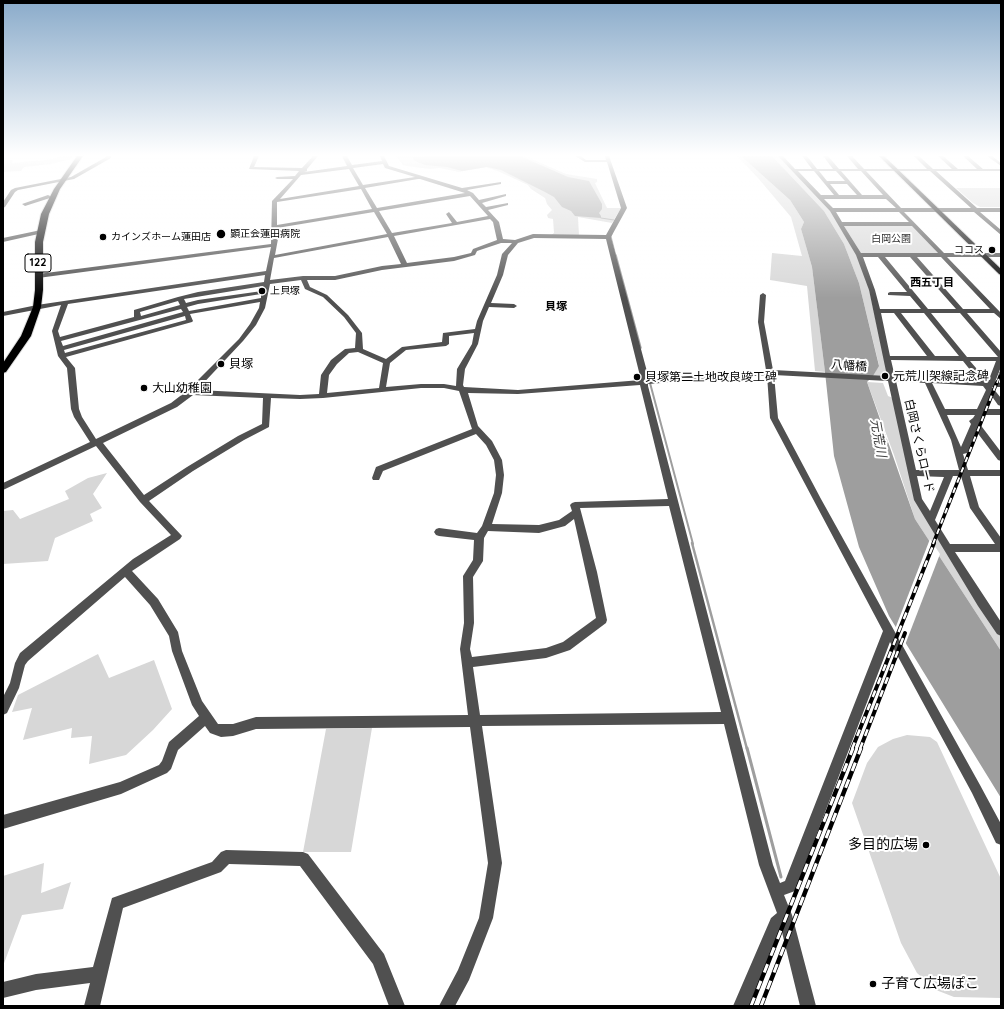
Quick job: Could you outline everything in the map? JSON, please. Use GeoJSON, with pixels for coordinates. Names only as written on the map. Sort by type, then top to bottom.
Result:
{"type":"FeatureCollection","features":[{"type":"Feature","properties":{"kind":"highway","name":"122"},"geometry":{"type":"LineString","coordinates":[[3,370],[26,336],[39,290],[39,215],[45,203]]}},
{"type":"Feature","properties":{"kind":"highway","name":"122"},"geometry":{"type":"LineString","coordinates":[[3,361],[22,331],[34,308],[32,258],[38,233],[49,203]]}},
{"type":"Feature","properties":{"kind":"main road"},"geometry":{"type":"LineString","coordinates":[[931,203],[984,254],[1001,268]]}},
{"type":"Feature","properties":{"kind":"main road"},"geometry":{"type":"LineString","coordinates":[[984,254],[1001,273]]}},
{"type":"Feature","properties":{"kind":"street"},"geometry":{"type":"LineString","coordinates":[[3,487],[174,405],[191,392],[247,333],[258,318],[265,292],[274,245],[276,227],[275,203]]}},
{"type":"Feature","properties":{"kind":"street"},"geometry":{"type":"LineString","coordinates":[[371,203],[390,235],[405,265]]}},
{"type":"Feature","properties":{"kind":"street"},"geometry":{"type":"LineString","coordinates":[[276,227],[416,203]]}},
{"type":"Feature","properties":{"kind":"street"},"geometry":{"type":"LineString","coordinates":[[480,203],[496,222],[500,241]]}},
{"type":"Feature","properties":{"kind":"street"},"geometry":{"type":"LineString","coordinates":[[622,203],[624,208],[608,237],[645,380],[644,382],[673,502],[766,865],[785,915],[808,1006]]}},
{"type":"Feature","properties":{"kind":"street","name":"白岡さくらロード"},"geometry":{"type":"LineString","coordinates":[[826,203],[832,210],[859,255],[872,290],[918,500],[1001,631]]}},
{"type":"Feature","properties":{"kind":"street"},"geometry":{"type":"LineString","coordinates":[[894,203],[1001,317]]}},
{"type":"Feature","properties":{"kind":"street"},"geometry":{"type":"LineString","coordinates":[[967,203],[1001,233]]}},
{"type":"Feature","properties":{"kind":"street"},"geometry":{"type":"LineString","coordinates":[[485,209],[506,204]]}},
{"type":"Feature","properties":{"kind":"street"},"geometry":{"type":"LineString","coordinates":[[832,210],[914,224]]}},
{"type":"Feature","properties":{"kind":"street"},"geometry":{"type":"LineString","coordinates":[[841,224],[872,217],[879,210],[1001,210]]}},
{"type":"Feature","properties":{"kind":"street"},"geometry":{"type":"LineString","coordinates":[[879,210],[884,216]]}},
{"type":"Feature","properties":{"kind":"street"},"geometry":{"type":"LineString","coordinates":[[891,210],[897,216]]}},
{"type":"Feature","properties":{"kind":"street"},"geometry":{"type":"LineString","coordinates":[[449,214],[456,224]]}},
{"type":"Feature","properties":{"kind":"street"},"geometry":{"type":"LineString","coordinates":[[271,257],[492,217]]}},
{"type":"Feature","properties":{"kind":"street"},"geometry":{"type":"LineString","coordinates":[[3,240],[38,233]]}},
{"type":"Feature","properties":{"kind":"street"},"geometry":{"type":"LineString","coordinates":[[138,318],[136,311],[198,294],[303,278],[334,278],[465,256],[473,254],[475,250],[500,241],[516,242],[533,236],[608,237]]}},
{"type":"Feature","properties":{"kind":"street"},"geometry":{"type":"LineString","coordinates":[[447,1006],[464,975],[486,918],[495,863],[466,649],[468,622],[468,576],[478,561],[479,536],[486,527],[498,493],[500,475],[498,460],[489,443],[474,426],[464,392],[459,385],[461,369],[475,344],[477,332],[500,275],[505,254],[516,242]]}},
{"type":"Feature","properties":{"kind":"street"},"geometry":{"type":"LineString","coordinates":[[38,276],[274,245]]}},
{"type":"Feature","properties":{"kind":"street"},"geometry":{"type":"LineString","coordinates":[[859,255],[1001,254]]}},
{"type":"Feature","properties":{"kind":"street"},"geometry":{"type":"LineString","coordinates":[[880,255],[990,387],[1001,403]]}},
{"type":"Feature","properties":{"kind":"street"},"geometry":{"type":"LineString","coordinates":[[912,255],[962,311],[1001,358]]}},
{"type":"Feature","properties":{"kind":"street"},"geometry":{"type":"LineString","coordinates":[[3,314],[65,303],[268,273]]}},
{"type":"Feature","properties":{"kind":"street"},"geometry":{"type":"LineString","coordinates":[[303,278],[307,288],[325,296],[359,333],[359,350]]}},
{"type":"Feature","properties":{"kind":"street"},"geometry":{"type":"LineString","coordinates":[[58,340],[198,302],[265,292]]}},
{"type":"Feature","properties":{"kind":"street"},"geometry":{"type":"LineString","coordinates":[[890,294],[913,294]]}},
{"type":"Feature","properties":{"kind":"street"},"geometry":{"type":"LineString","coordinates":[[764,295],[761,322],[770,372],[774,418],[817,500],[976,789],[1001,838]]}},
{"type":"Feature","properties":{"kind":"street"},"geometry":{"type":"LineString","coordinates":[[61,352],[190,321],[180,298]]}},
{"type":"Feature","properties":{"kind":"street"},"geometry":{"type":"LineString","coordinates":[[187,314],[263,300]]}},
{"type":"Feature","properties":{"kind":"street"},"geometry":{"type":"LineString","coordinates":[[3,709],[15,684],[20,663],[24,657],[126,571],[147,555],[177,536],[143,500],[99,444],[93,441],[76,413],[70,368],[61,352],[55,332],[65,303]]}},
{"type":"Feature","properties":{"kind":"street"},"geometry":{"type":"LineString","coordinates":[[487,305],[514,306]]}},
{"type":"Feature","properties":{"kind":"street"},"geometry":{"type":"LineString","coordinates":[[877,311],[995,311]]}},
{"type":"Feature","properties":{"kind":"street"},"geometry":{"type":"LineString","coordinates":[[896,311],[932,359]]}},
{"type":"Feature","properties":{"kind":"street"},"geometry":{"type":"LineString","coordinates":[[382,390],[388,362],[404,348],[446,344],[446,334],[477,332]]}},
{"type":"Feature","properties":{"kind":"street"},"geometry":{"type":"LineString","coordinates":[[323,396],[325,375],[334,362],[347,351],[359,350],[388,362]]}},
{"type":"Feature","properties":{"kind":"street"},"geometry":{"type":"LineString","coordinates":[[887,358],[1001,358]]}},
{"type":"Feature","properties":{"kind":"street"},"geometry":{"type":"LineString","coordinates":[[958,451],[964,450],[1001,358]]}},
{"type":"Feature","properties":{"kind":"street","name":"八幡橋"},"geometry":{"type":"LineString","coordinates":[[191,392],[267,396],[323,396],[421,386],[444,386],[488,392],[518,392],[770,372],[990,387],[1001,386]]}},
{"type":"Feature","properties":{"kind":"street"},"geometry":{"type":"LineString","coordinates":[[928,382],[954,440],[975,508],[1001,547]]}},
{"type":"Feature","properties":{"kind":"street"},"geometry":{"type":"LineString","coordinates":[[143,500],[241,438],[266,426],[267,396]]}},
{"type":"Feature","properties":{"kind":"street"},"geometry":{"type":"LineString","coordinates":[[941,412],[1001,412]]}},
{"type":"Feature","properties":{"kind":"street"},"geometry":{"type":"LineString","coordinates":[[967,412],[1001,458]]}},
{"type":"Feature","properties":{"kind":"street"},"geometry":{"type":"LineString","coordinates":[[376,478],[379,469],[478,430]]}},
{"type":"Feature","properties":{"kind":"street"},"geometry":{"type":"LineString","coordinates":[[929,518],[932,517],[949,476],[946,472]]}},
{"type":"Feature","properties":{"kind":"street"},"geometry":{"type":"LineString","coordinates":[[912,473],[1001,473]]}},
{"type":"Feature","properties":{"kind":"street"},"geometry":{"type":"LineString","coordinates":[[467,663],[546,654],[566,646],[602,620],[592,572],[575,505],[673,502]]}},
{"type":"Feature","properties":{"kind":"street"},"geometry":{"type":"LineString","coordinates":[[486,527],[539,529],[562,524],[576,513]]}},
{"type":"Feature","properties":{"kind":"street"},"geometry":{"type":"LineString","coordinates":[[439,532],[479,536]]}},
{"type":"Feature","properties":{"kind":"street"},"geometry":{"type":"LineString","coordinates":[[948,548],[1001,547]]}},
{"type":"Feature","properties":{"kind":"street"},"geometry":{"type":"LineString","coordinates":[[126,571],[154,602],[174,635],[180,658],[198,705],[214,729],[221,731],[233,730],[256,723],[728,718]]}},
{"type":"Feature","properties":{"kind":"street"},"geometry":{"type":"LineString","coordinates":[[776,891],[790,886],[889,630]]}},
{"type":"Feature","properties":{"kind":"street"},"geometry":{"type":"LineString","coordinates":[[3,822],[121,788],[163,769],[167,765],[173,746],[206,718]]}},
{"type":"Feature","properties":{"kind":"street"},"geometry":{"type":"LineString","coordinates":[[92,1006],[117,903],[216,867],[226,857],[303,859],[379,959],[397,1006]]}},
{"type":"Feature","properties":{"kind":"street"},"geometry":{"type":"LineString","coordinates":[[741,1006],[776,923],[785,915]]}},
{"type":"Feature","properties":{"kind":"street"},"geometry":{"type":"LineString","coordinates":[[3,990],[36,982],[99,974]]}},
{"type":"Feature","properties":{"kind":"green space"},"geometry":{"type":"Polygon","coordinates":[[[605,203],[607,208],[621,208],[612,223],[578,217],[579,236],[550,236],[554,233],[553,219],[548,218],[547,215],[552,210],[547,204],[605,203]]]}},
{"type":"Feature","properties":{"kind":"green space"},"geometry":{"type":"Polygon","coordinates":[[[779,203],[792,203],[804,222],[801,229],[812,267],[825,372],[815,371],[807,286],[770,280],[772,253],[802,256],[791,217],[779,203]]]}},
{"type":"Feature","properties":{"kind":"green space"},"geometry":{"type":"Polygon","coordinates":[[[817,203],[824,203],[831,210],[858,256],[868,285],[887,372],[882,377],[873,376],[879,365],[859,283],[844,244],[824,211],[817,203]]]}},
{"type":"Feature","properties":{"kind":"green space"},"geometry":{"type":"Polygon","coordinates":[[[973,203],[1001,203],[1001,207],[980,207],[973,203]]]}},
{"type":"Feature","properties":{"kind":"green space","name":"白岡公園"},"geometry":{"type":"Polygon","coordinates":[[[912,225],[939,254],[861,253],[844,226],[912,225]]]}},
{"type":"Feature","properties":{"kind":"green space"},"geometry":{"type":"Polygon","coordinates":[[[867,382],[883,383],[888,396],[893,398],[917,501],[978,603],[1001,637],[1001,651],[915,519],[894,455],[867,382]]]}},
{"type":"Feature","properties":{"kind":"green space"},"geometry":{"type":"Polygon","coordinates":[[[107,473],[93,494],[102,508],[90,514],[93,521],[55,538],[48,561],[3,564],[3,511],[13,510],[20,519],[69,499],[65,491],[88,478],[107,473]]]}},
{"type":"Feature","properties":{"kind":"green space"},"geometry":{"type":"Polygon","coordinates":[[[98,654],[109,678],[154,660],[172,709],[153,730],[126,755],[89,764],[92,736],[71,738],[72,728],[23,740],[32,708],[12,712],[18,695],[98,654]]]}},
{"type":"Feature","properties":{"kind":"green space"},"geometry":{"type":"Polygon","coordinates":[[[372,728],[351,852],[303,852],[326,729],[372,728]]]}},
{"type":"Feature","properties":{"kind":"green space","name":"多目的広場"},"geometry":{"type":"Polygon","coordinates":[[[907,735],[930,737],[937,742],[1001,879],[1001,998],[954,997],[936,990],[917,973],[901,943],[852,803],[867,763],[878,747],[893,739],[907,735]]]}},
{"type":"Feature","properties":{"kind":"green space"},"geometry":{"type":"Polygon","coordinates":[[[44,863],[41,893],[71,882],[63,909],[22,915],[3,966],[3,876],[44,863]]]}},
{"type":"Feature","properties":{"kind":"water"},"geometry":{"type":"Polygon","coordinates":[[[559,203],[601,203],[602,209],[599,213],[601,218],[575,216],[571,211],[562,207],[559,203]]]}},
{"type":"Feature","properties":{"kind":"water","name":"元荒川"},"geometry":{"type":"Polygon","coordinates":[[[792,203],[817,203],[824,211],[844,244],[859,283],[879,366],[867,382],[915,519],[1001,651],[1001,798],[889,616],[859,547],[834,456],[812,267],[801,229],[804,222],[792,203]]]}},
{"type":"Feature","properties":{"kind":"pier"},"geometry":{"type":"Polygon","coordinates":[[[930,539],[940,554],[905,645],[895,629],[930,539]]]}},
{"type":"Feature","properties":{"kind":"waterway"},"geometry":{"type":"LineString","coordinates":[[601,218],[614,220]]}},
{"type":"Feature","properties":{"kind":"waterway"},"geometry":{"type":"LineString","coordinates":[[612,234],[611,236],[616,256]]}},
{"type":"Feature","properties":{"kind":"waterway"},"geometry":{"type":"LineString","coordinates":[[616,255],[641,348]]}},
{"type":"Feature","properties":{"kind":"waterway"},"geometry":{"type":"LineString","coordinates":[[650,383],[693,544]]}},
{"type":"Feature","properties":{"kind":"waterway"},"geometry":{"type":"LineString","coordinates":[[692,543],[747,749]]}},
{"type":"Feature","properties":{"kind":"waterway"},"geometry":{"type":"LineString","coordinates":[[747,748],[781,877]]}},
{"type":"Feature","properties":{"kind":"railway"},"geometry":{"type":"LineString","coordinates":[[997,383],[1001,372]]}},
{"type":"Feature","properties":{"kind":"railway"},"geometry":{"type":"LineString","coordinates":[[933,544],[997,382]]}},
{"type":"Feature","properties":{"kind":"railway"},"geometry":{"type":"LineString","coordinates":[[852,749],[934,543]]}},
{"type":"Feature","properties":{"kind":"railway"},"geometry":{"type":"LineString","coordinates":[[860,749],[905,633]]}},
{"type":"Feature","properties":{"kind":"railway"},"geometry":{"type":"LineString","coordinates":[[751,1006],[853,748]]}},
{"type":"Feature","properties":{"kind":"railway"},"geometry":{"type":"LineString","coordinates":[[761,1006],[861,748]]}},
{"type":"Feature","properties":{"kind":"place","name":"顕正会蓮田病院"},"geometry":{"type":"Point","coordinates":[221,234]}},
{"type":"Feature","properties":{"kind":"place","name":"カインズホーム蓮田店"},"geometry":{"type":"Point","coordinates":[103,237]}},
{"type":"Feature","properties":{"kind":"place","name":"ココス"},"geometry":{"type":"Point","coordinates":[992,250]}},
{"type":"Feature","properties":{"kind":"place","name":"上貝塚"},"geometry":{"type":"Point","coordinates":[262,291]}},
{"type":"Feature","properties":{"kind":"place","name":"貝塚"},"geometry":{"type":"Point","coordinates":[221,364]}},
{"type":"Feature","properties":{"kind":"place","name":"元荒川架線記念碑"},"geometry":{"type":"Point","coordinates":[885,376]}},
{"type":"Feature","properties":{"kind":"place","name":"貝塚第二土地改良竣工碑"},"geometry":{"type":"Point","coordinates":[637,377]}},
{"type":"Feature","properties":{"kind":"place","name":"大山幼稚園"},"geometry":{"type":"Point","coordinates":[144,388]}},
{"type":"Feature","properties":{"kind":"place","name":"多目的広場"},"geometry":{"type":"Point","coordinates":[926,845]}},
{"type":"Feature","properties":{"kind":"place","name":"子育て広場ぽこ"},"geometry":{"type":"Point","coordinates":[873,984]}},
{"type":"Feature","properties":{"kind":"district","name":"西五丁目"},"geometry":{"type":"Point","coordinates":[932,283]}},
{"type":"Feature","properties":{"kind":"district","name":"貝塚"},"geometry":{"type":"Point","coordinates":[556,307]}}]}
